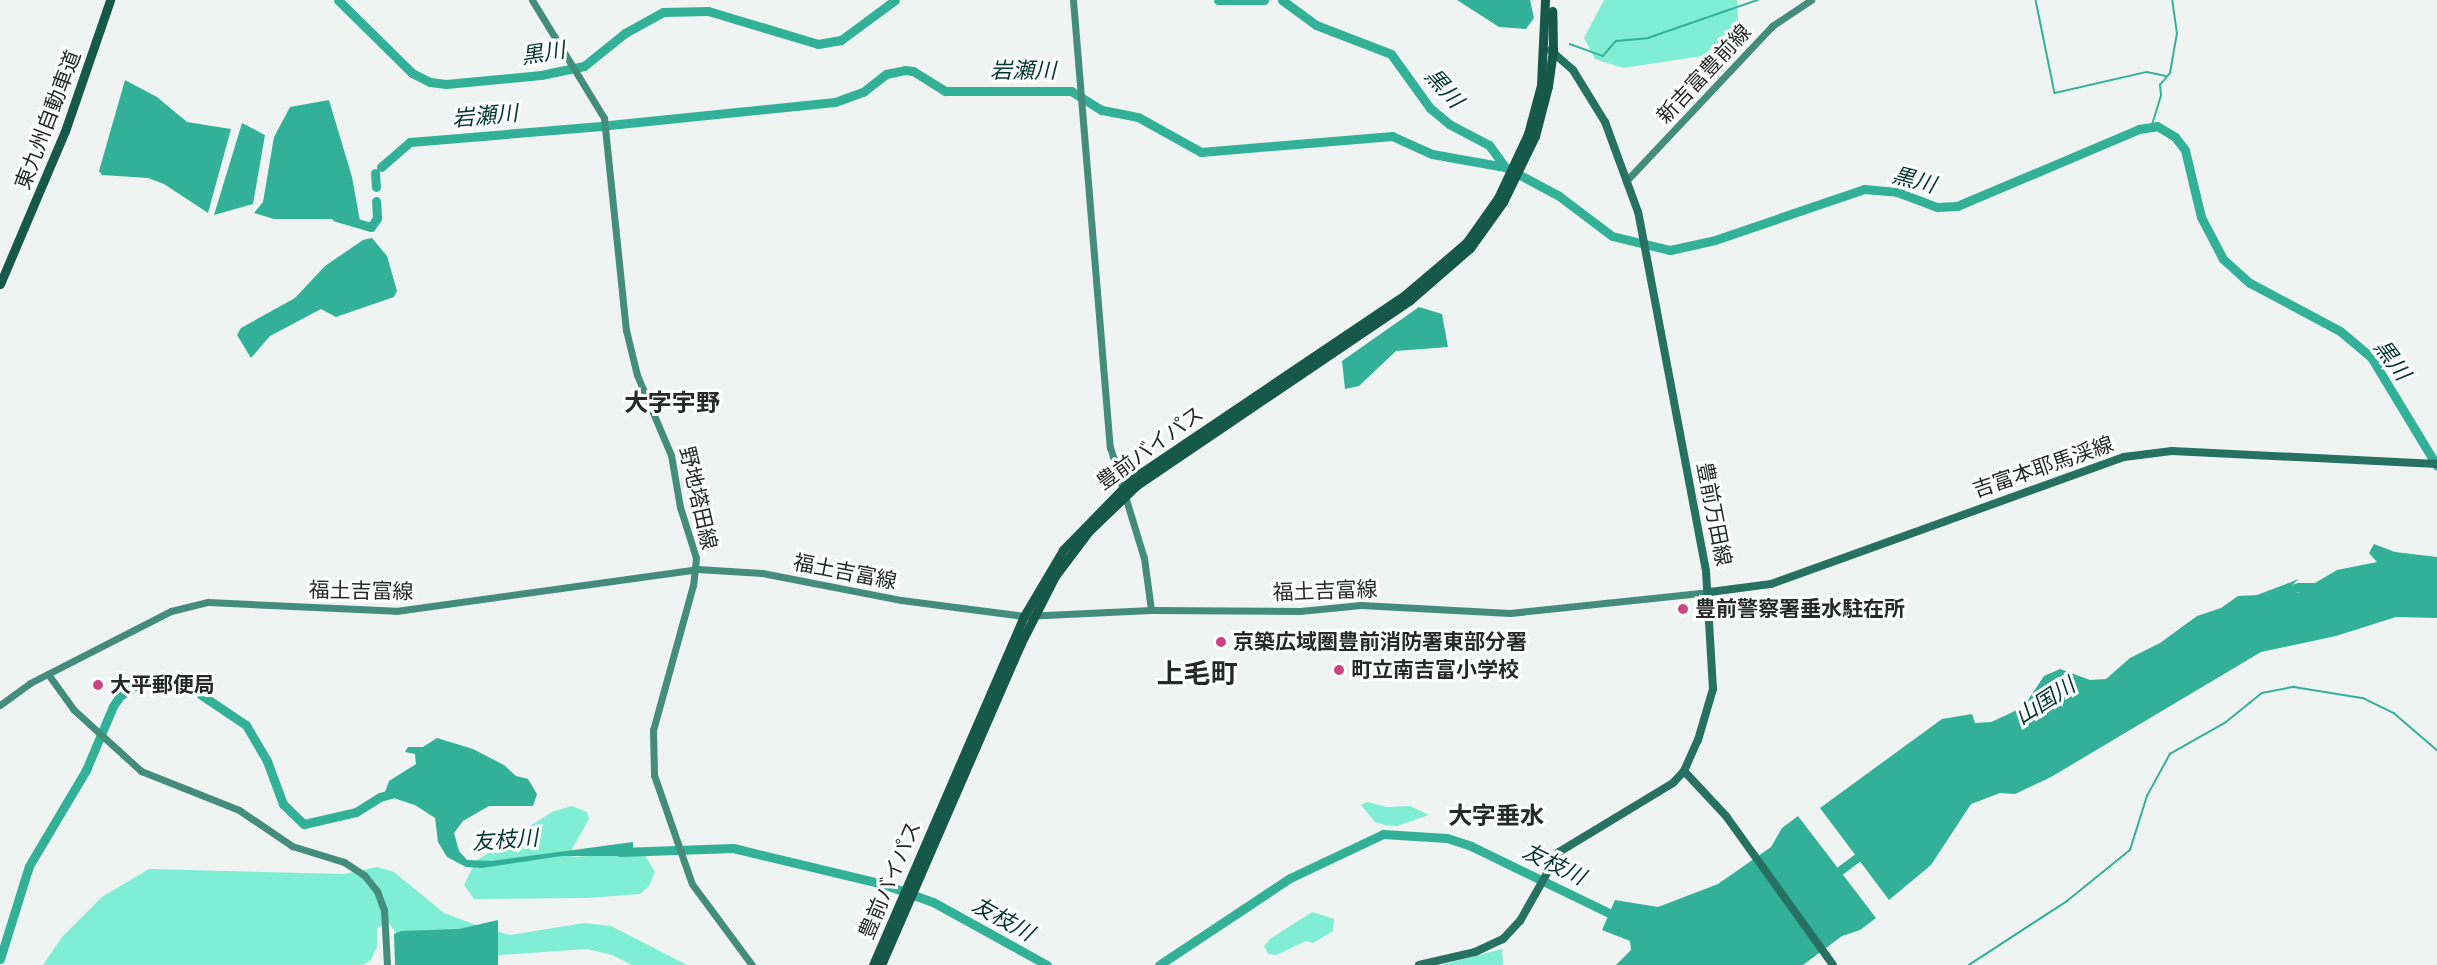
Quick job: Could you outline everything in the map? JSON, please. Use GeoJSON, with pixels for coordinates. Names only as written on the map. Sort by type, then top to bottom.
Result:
{"type":"FeatureCollection","features":[{"type":"Feature","properties":{"kind":"highway","name":"東九州自動車道"},"geometry":{"type":"LineString","coordinates":[[0,284],[62,140],[110,0]]}},
{"type":"Feature","properties":{"kind":"highway"},"geometry":{"type":"LineString","coordinates":[[1545,0],[1549,50]]}},
{"type":"Feature","properties":{"kind":"highway"},"geometry":{"type":"LineString","coordinates":[[1549,50],[1551,0]]}},
{"type":"Feature","properties":{"kind":"highway","name":"豊前バイパス"},"geometry":{"type":"LineString","coordinates":[[873,965],[900,910],[1024,616],[1063,550],[1123,491],[1410,300],[1468,246],[1503,202],[1522,160],[1542,110],[1549,50]]}},
{"type":"Feature","properties":{"kind":"highway","name":"豊前バイパス"},"geometry":{"type":"LineString","coordinates":[[915,875],[1035,615],[1070,555],[1123,491]]}},
{"type":"Feature","properties":{"kind":"highway","name":"豊前バイパス"},"geometry":{"type":"LineString","coordinates":[[881,965],[900,910]]}},
{"type":"Feature","properties":{"kind":"main road","name":"野地塔田線"},"geometry":{"type":"LineString","coordinates":[[532,0],[604,118],[626,330],[637,375],[671,455],[680,507],[694,544],[697,569],[660,698],[651,743],[656,784],[692,884],[752,965]]}},
{"type":"Feature","properties":{"kind":"main road"},"geometry":{"type":"LineString","coordinates":[[1072,0],[1109,435],[1123,491],[1144,558],[1151,610]]}},
{"type":"Feature","properties":{"kind":"main road","name":"新吉富豊前線"},"geometry":{"type":"LineString","coordinates":[[1628,179],[1772,26],[1812,0]]}},
{"type":"Feature","properties":{"kind":"main road","name":"豊前万田線"},"geometry":{"type":"LineString","coordinates":[[1549,50],[1589,92],[1628,179],[1643,238],[1710,592],[1713,689],[1684,771]]}},
{"type":"Feature","properties":{"kind":"main road","name":"吉富本耶馬渓線"},"geometry":{"type":"LineString","coordinates":[[1710,592],[1771,584],[2124,457],[2172,451],[2433,463]]}},
{"type":"Feature","properties":{"kind":"main road","name":"福土吉富線"},"geometry":{"type":"LineString","coordinates":[[0,705],[48,674],[171,611],[208,602],[396,611],[697,569],[762,573],[912,602],[1024,616],[1151,610],[1300,611],[1415,605],[1510,613],[1710,592]]}},
{"type":"Feature","properties":{"kind":"main road"},"geometry":{"type":"LineString","coordinates":[[48,674],[59,694],[85,720],[154,779],[239,810],[292,846],[344,862],[363,875],[377,891],[384,910],[387,965]]}},
{"type":"Feature","properties":{"kind":"main road"},"geometry":{"type":"LineString","coordinates":[[1419,965],[1493,945],[1511,931],[1526,910],[1559,852],[1673,783],[1684,771],[1716,803],[1832,965]]}},
{"type":"Feature","properties":{"kind":"shaded area"},"geometry":{"type":"Polygon","coordinates":[[[1604,0],[1737,0],[1738,20],[1724,40],[1702,56],[1623,68],[1595,59],[1584,38],[1604,0]]]}},
{"type":"Feature","properties":{"kind":"shaded area"},"geometry":{"type":"Polygon","coordinates":[[[1367,802],[1387,807],[1410,806],[1429,815],[1397,826],[1385,825],[1375,822],[1361,805],[1367,802]]]}},
{"type":"Feature","properties":{"kind":"shaded area"},"geometry":{"type":"Polygon","coordinates":[[[572,806],[587,812],[589,819],[571,851],[573,857],[643,852],[655,872],[649,886],[640,894],[587,898],[474,899],[464,885],[476,861],[552,812],[572,806]]]}},
{"type":"Feature","properties":{"kind":"shaded area"},"geometry":{"type":"Polygon","coordinates":[[[377,867],[394,872],[444,913],[476,925],[510,935],[584,923],[611,926],[687,965],[632,965],[612,955],[587,949],[485,956],[397,934],[388,922],[377,928],[377,947],[371,960],[363,965],[43,965],[62,937],[102,897],[149,869],[344,874],[377,867]]]}},
{"type":"Feature","properties":{"kind":"shaded area"},"geometry":{"type":"Polygon","coordinates":[[[1312,912],[1334,919],[1333,931],[1313,943],[1306,941],[1276,955],[1268,954],[1264,946],[1270,939],[1312,912]]]}},
{"type":"Feature","properties":{"kind":"shaded area"},"geometry":{"type":"Polygon","coordinates":[[[1502,949],[1503,965],[1441,965],[1479,955],[1502,949]]]}},
{"type":"Feature","properties":{"kind":"water"},"geometry":{"type":"Polygon","coordinates":[[[1457,0],[1530,0],[1534,18],[1526,29],[1499,27],[1457,0]]]}},
{"type":"Feature","properties":{"kind":"water"},"geometry":{"type":"Polygon","coordinates":[[[125,80],[157,97],[187,122],[231,129],[208,213],[164,184],[148,178],[102,175],[99,171],[125,80]]]}},
{"type":"Feature","properties":{"kind":"water"},"geometry":{"type":"Polygon","coordinates":[[[329,100],[352,177],[360,221],[338,215],[336,219],[274,219],[254,213],[263,202],[274,137],[290,107],[329,100]]]}},
{"type":"Feature","properties":{"kind":"water"},"geometry":{"type":"Polygon","coordinates":[[[242,123],[265,135],[253,204],[214,215],[242,123]]]}},
{"type":"Feature","properties":{"kind":"water"},"geometry":{"type":"Polygon","coordinates":[[[372,238],[387,256],[397,291],[394,297],[336,317],[321,309],[270,336],[251,358],[237,335],[241,328],[295,298],[325,266],[363,240],[372,238]]]}},
{"type":"Feature","properties":{"kind":"water"},"geometry":{"type":"Polygon","coordinates":[[[1419,307],[1442,314],[1448,347],[1396,351],[1359,386],[1345,389],[1342,361],[1419,307]]]}},
{"type":"Feature","properties":{"kind":"water"},"geometry":{"type":"Polygon","coordinates":[[[2374,544],[2395,552],[2437,557],[2437,618],[2396,617],[2336,636],[2261,652],[2051,777],[2015,794],[2000,793],[1971,804],[1931,865],[1889,900],[1820,808],[1942,719],[1972,714],[1975,723],[1991,722],[2013,712],[2028,700],[2044,676],[2060,669],[2090,680],[2106,679],[2130,658],[2160,643],[2197,616],[2221,608],[2238,596],[2257,595],[2299,579],[2284,592],[2298,593],[2337,570],[2377,562],[2369,553],[2374,544]]]}},
{"type":"Feature","properties":{"kind":"water"},"geometry":{"type":"Polygon","coordinates":[[[437,738],[473,749],[504,765],[516,776],[528,779],[537,794],[533,806],[489,806],[463,821],[454,833],[459,851],[467,860],[492,861],[633,842],[633,856],[562,856],[482,868],[466,867],[447,857],[438,842],[435,818],[415,805],[384,795],[389,781],[416,764],[415,754],[405,752],[408,747],[423,747],[437,738]]]}},
{"type":"Feature","properties":{"kind":"water"},"geometry":{"type":"Polygon","coordinates":[[[1798,816],[1876,918],[1860,930],[1842,936],[1803,965],[1616,965],[1631,950],[1630,941],[1602,930],[1615,900],[1658,907],[1718,884],[1771,847],[1782,828],[1798,816]]]}},
{"type":"Feature","properties":{"kind":"water"},"geometry":{"type":"Polygon","coordinates":[[[498,920],[498,965],[395,965],[394,934],[401,931],[459,929],[498,920]]]}},
{"type":"Feature","properties":{"kind":"waterway","name":"黒川"},"geometry":{"type":"LineString","coordinates":[[338,0],[412,73],[430,82],[446,84],[541,75],[584,66],[625,33],[663,12],[708,11],[818,44],[841,40],[895,0]]}},
{"type":"Feature","properties":{"kind":"waterway","name":"黒川"},"geometry":{"type":"LineString","coordinates":[[1218,0],[1264,0]]}},
{"type":"Feature","properties":{"kind":"waterway","name":"黒川"},"geometry":{"type":"LineString","coordinates":[[1282,0],[1316,25],[1391,54],[1430,108],[1449,124],[1489,145],[1505,167],[1559,196],[1612,236],[1670,250],[1715,240],[1864,189],[1897,192],[1937,207],[1957,206],[2139,129],[2157,126],[2175,137],[2185,150],[2201,217],[2223,259],[2250,283],[2340,331],[2371,357],[2437,466]]}},
{"type":"Feature","properties":{"kind":"waterway"},"geometry":{"type":"LineString","coordinates":[[1570,44],[1603,56],[1616,41],[1648,38],[1758,0]]}},
{"type":"Feature","properties":{"kind":"waterway"},"geometry":{"type":"LineString","coordinates":[[2036,0],[2055,93],[2147,72],[2166,76]]}},
{"type":"Feature","properties":{"kind":"waterway"},"geometry":{"type":"LineString","coordinates":[[2152,125],[2161,95],[2160,85],[2170,73],[2177,34],[2172,0]]}},
{"type":"Feature","properties":{"kind":"waterway","name":"岩瀬川"},"geometry":{"type":"LineString","coordinates":[[609,125],[835,102],[863,92],[886,74],[905,70],[913,71],[945,91],[1071,91],[1102,110],[1138,117],[1201,152],[1392,136],[1432,154],[1505,167]]}},
{"type":"Feature","properties":{"kind":"waterway","name":"岩瀬川"},"geometry":{"type":"LineString","coordinates":[[381,167],[410,142],[601,126]]}},
{"type":"Feature","properties":{"kind":"waterway","name":"岩瀬川"},"geometry":{"type":"LineString","coordinates":[[375,173],[376,187]]}},
{"type":"Feature","properties":{"kind":"waterway","name":"岩瀬川"},"geometry":{"type":"LineString","coordinates":[[336,217],[371,227],[377,218],[376,201]]}},
{"type":"Feature","properties":{"kind":"waterway","name":"山国川"},"geometry":{"type":"LineString","coordinates":[[2274,594],[2299,587],[2319,587]]}},
{"type":"Feature","properties":{"kind":"waterway","name":"友枝川"},"geometry":{"type":"LineString","coordinates":[[0,959],[29,866],[86,770],[113,706],[120,696],[142,681],[163,678],[182,682],[246,725],[267,761],[283,804],[304,824],[356,812],[380,797],[394,793]]}},
{"type":"Feature","properties":{"kind":"waterway"},"geometry":{"type":"LineString","coordinates":[[1969,965],[2067,901],[2130,850],[2147,796],[2170,754],[2226,722],[2262,693],[2294,687],[2363,698],[2394,713],[2437,750]]}},
{"type":"Feature","properties":{"kind":"waterway","name":"友枝川"},"geometry":{"type":"LineString","coordinates":[[1159,965],[1290,878],[1383,834],[1447,838],[1471,846],[1619,918]]}},
{"type":"Feature","properties":{"kind":"waterway","name":"友枝川"},"geometry":{"type":"LineString","coordinates":[[620,852],[733,848],[883,884],[933,902],[1047,965]]}},
{"type":"Feature","properties":{"kind":"waterway","name":"山国川"},"geometry":{"type":"LineString","coordinates":[[1830,878],[1867,850]]}},
{"type":"Feature","properties":{"kind":"place","name":"豊前警察署垂水駐在所"},"geometry":{"type":"Point","coordinates":[1683,609]}},
{"type":"Feature","properties":{"kind":"place","name":"京築広域圏豊前消防署東部分署"},"geometry":{"type":"Point","coordinates":[1221,642]}},
{"type":"Feature","properties":{"kind":"place","name":"町立南吉富小学校"},"geometry":{"type":"Point","coordinates":[1339,670]}},
{"type":"Feature","properties":{"kind":"place","name":"大平郵便局"},"geometry":{"type":"Point","coordinates":[98,685]}},
{"type":"Feature","properties":{"kind":"district","name":"大字宇野"},"geometry":{"type":"Point","coordinates":[672,404]}},
{"type":"Feature","properties":{"kind":"district","name":"上毛町"},"geometry":{"type":"Point","coordinates":[1197,675]}},
{"type":"Feature","properties":{"kind":"district","name":"大字垂水"},"geometry":{"type":"Point","coordinates":[1496,817]}}]}
